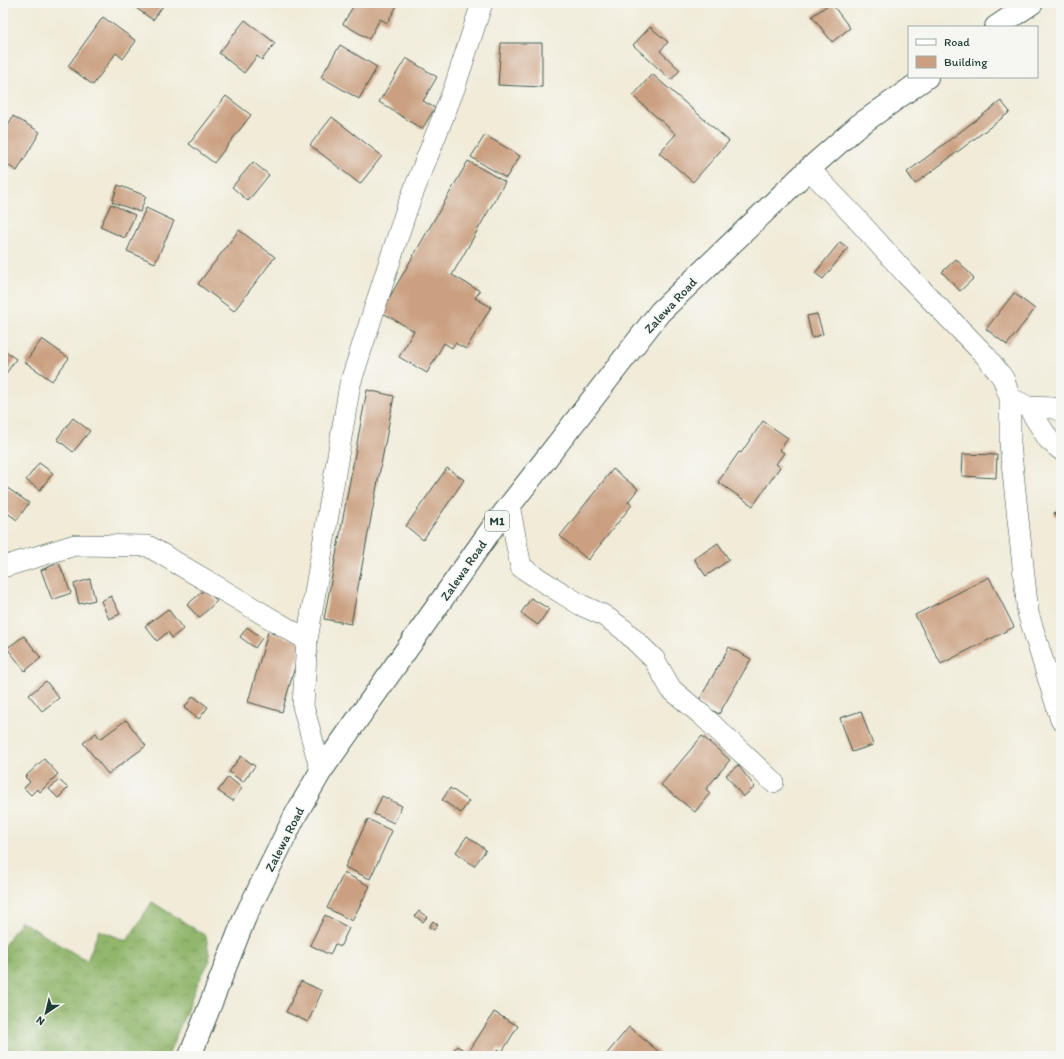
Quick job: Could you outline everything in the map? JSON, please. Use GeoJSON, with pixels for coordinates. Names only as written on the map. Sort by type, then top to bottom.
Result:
{"type":"FeatureCollection","features":[{"type":"Feature","properties":{"kind":"highway"},"geometry":{"type":"LineString","coordinates":[[998,26],[1032,3]]}},
{"type":"Feature","properties":{"kind":"highway","name":"Zalewa Road"},"geometry":{"type":"LineString","coordinates":[[190,1056],[245,917],[296,814],[321,771],[488,533],[660,312],[810,168],[858,126],[926,78]]}},
{"type":"Feature","properties":{"kind":"street"},"geometry":{"type":"LineString","coordinates":[[321,771],[303,706],[307,640],[350,384],[407,208],[454,88],[482,3]]}},
{"type":"Feature","properties":{"kind":"street"},"geometry":{"type":"LineString","coordinates":[[810,168],[906,274],[985,355],[1049,440],[1061,450]]}},
{"type":"Feature","properties":{"kind":"street"},"geometry":{"type":"LineString","coordinates":[[1019,402],[1054,408],[1061,411]]}},
{"type":"Feature","properties":{"kind":"street"},"geometry":{"type":"LineString","coordinates":[[1019,402],[1010,444],[1028,613],[1061,720]]}},
{"type":"Feature","properties":{"kind":"street"},"geometry":{"type":"LineString","coordinates":[[510,505],[521,566],[581,605],[603,615],[623,629],[654,659],[671,689],[703,716],[773,782]]}},
{"type":"Feature","properties":{"kind":"street"},"geometry":{"type":"LineString","coordinates":[[3,567],[75,546],[148,546],[307,640]]}},
{"type":"Feature","properties":{"kind":"green space"},"geometry":{"type":"Polygon","coordinates":[[[152,902],[206,936],[210,960],[196,987],[168,1056],[3,1056],[3,947],[21,921],[87,961],[99,930],[127,941],[152,902]]]}},
{"type":"Feature","properties":{"kind":"building"},"geometry":{"type":"Polygon","coordinates":[[[129,3],[165,3],[153,20],[129,3]]]}},
{"type":"Feature","properties":{"kind":"building"},"geometry":{"type":"Polygon","coordinates":[[[355,3],[398,4],[387,23],[380,19],[369,39],[343,24],[355,3]]]}},
{"type":"Feature","properties":{"kind":"building"},"geometry":{"type":"Polygon","coordinates":[[[831,3],[850,28],[832,42],[812,16],[831,3]]]}},
{"type":"Feature","properties":{"kind":"building"},"geometry":{"type":"Polygon","coordinates":[[[103,17],[136,41],[123,59],[116,53],[93,85],[68,66],[103,17]]]}},
{"type":"Feature","properties":{"kind":"building"},"geometry":{"type":"Polygon","coordinates":[[[245,20],[275,43],[262,60],[257,56],[244,73],[219,53],[245,20]]]}},
{"type":"Feature","properties":{"kind":"building"},"geometry":{"type":"Polygon","coordinates":[[[650,27],[668,42],[660,51],[680,70],[671,80],[633,45],[650,27]]]}},
{"type":"Feature","properties":{"kind":"building"},"geometry":{"type":"Polygon","coordinates":[[[501,43],[542,43],[542,87],[498,85],[501,43]]]}},
{"type":"Feature","properties":{"kind":"building"},"geometry":{"type":"Polygon","coordinates":[[[340,45],[377,67],[359,99],[321,77],[340,45]]]}},
{"type":"Feature","properties":{"kind":"building"},"geometry":{"type":"Polygon","coordinates":[[[406,58],[437,77],[423,101],[435,108],[422,129],[379,102],[406,58]]]}},
{"type":"Feature","properties":{"kind":"building"},"geometry":{"type":"Polygon","coordinates":[[[652,74],[729,141],[693,182],[659,153],[676,134],[633,96],[652,74]]]}},
{"type":"Feature","properties":{"kind":"building"},"geometry":{"type":"Polygon","coordinates":[[[226,96],[251,115],[214,163],[189,144],[226,96]]]}},
{"type":"Feature","properties":{"kind":"building"},"geometry":{"type":"Polygon","coordinates":[[[1001,101],[1010,112],[915,184],[907,172],[1001,101]]]}},
{"type":"Feature","properties":{"kind":"building"},"geometry":{"type":"Polygon","coordinates":[[[13,116],[40,132],[17,171],[3,162],[3,135],[13,116]]]}},
{"type":"Feature","properties":{"kind":"building"},"geometry":{"type":"Polygon","coordinates":[[[332,117],[382,156],[360,184],[310,145],[332,117]]]}},
{"type":"Feature","properties":{"kind":"building"},"geometry":{"type":"Polygon","coordinates":[[[485,135],[520,156],[506,178],[471,157],[485,135]]]}},
{"type":"Feature","properties":{"kind":"building"},"geometry":{"type":"Polygon","coordinates":[[[468,161],[505,182],[452,275],[480,291],[475,298],[491,307],[466,349],[455,343],[452,348],[444,343],[427,373],[399,357],[414,331],[381,312],[468,161]]]}},
{"type":"Feature","properties":{"kind":"building"},"geometry":{"type":"Polygon","coordinates":[[[253,162],[269,175],[248,201],[232,187],[253,162]]]}},
{"type":"Feature","properties":{"kind":"building"},"geometry":{"type":"Polygon","coordinates":[[[118,185],[146,196],[140,212],[112,202],[118,185]]]}},
{"type":"Feature","properties":{"kind":"building"},"geometry":{"type":"Polygon","coordinates":[[[111,204],[135,215],[125,238],[100,227],[111,204]]]}},
{"type":"Feature","properties":{"kind":"building"},"geometry":{"type":"Polygon","coordinates":[[[146,208],[174,221],[155,263],[127,251],[146,208]]]}},
{"type":"Feature","properties":{"kind":"building"},"geometry":{"type":"Polygon","coordinates":[[[239,230],[275,257],[234,311],[198,284],[239,230]]]}},
{"type":"Feature","properties":{"kind":"building"},"geometry":{"type":"Polygon","coordinates":[[[840,242],[848,248],[823,279],[815,273],[840,242]]]}},
{"type":"Feature","properties":{"kind":"building"},"geometry":{"type":"Polygon","coordinates":[[[956,259],[974,278],[960,291],[942,272],[956,259]]]}},
{"type":"Feature","properties":{"kind":"building"},"geometry":{"type":"Polygon","coordinates":[[[1014,293],[1035,309],[1007,345],[986,329],[1014,293]]]}},
{"type":"Feature","properties":{"kind":"building"},"geometry":{"type":"Polygon","coordinates":[[[817,314],[823,334],[812,338],[807,316],[817,314]]]}},
{"type":"Feature","properties":{"kind":"building"},"geometry":{"type":"Polygon","coordinates":[[[42,339],[69,358],[52,381],[25,362],[42,339]]]}},
{"type":"Feature","properties":{"kind":"building"},"geometry":{"type":"Polygon","coordinates":[[[3,350],[16,359],[5,375],[3,374],[3,350]]]}},
{"type":"Feature","properties":{"kind":"building"},"geometry":{"type":"Polygon","coordinates":[[[367,390],[394,396],[351,624],[324,619],[367,390]]]}},
{"type":"Feature","properties":{"kind":"building"},"geometry":{"type":"Polygon","coordinates":[[[73,418],[90,431],[73,452],[57,439],[73,418]]]}},
{"type":"Feature","properties":{"kind":"building"},"geometry":{"type":"Polygon","coordinates":[[[763,421],[788,438],[780,450],[784,453],[776,464],[780,467],[753,506],[718,482],[739,452],[741,453],[763,421]]]}},
{"type":"Feature","properties":{"kind":"building"},"geometry":{"type":"Polygon","coordinates":[[[963,454],[997,455],[996,478],[962,476],[963,454]]]}},
{"type":"Feature","properties":{"kind":"building"},"geometry":{"type":"Polygon","coordinates":[[[39,463],[53,473],[40,490],[26,480],[39,463]]]}},
{"type":"Feature","properties":{"kind":"building"},"geometry":{"type":"Polygon","coordinates":[[[447,468],[464,480],[423,540],[406,526],[447,468]]]}},
{"type":"Feature","properties":{"kind":"building"},"geometry":{"type":"Polygon","coordinates":[[[613,469],[638,489],[628,502],[632,505],[588,560],[560,536],[613,469]]]}},
{"type":"Feature","properties":{"kind":"building"},"geometry":{"type":"Polygon","coordinates":[[[3,485],[29,503],[17,520],[3,510],[3,485]]]}},
{"type":"Feature","properties":{"kind":"building"},"geometry":{"type":"Polygon","coordinates":[[[1061,508],[1061,523],[1054,513],[1061,508]]]}},
{"type":"Feature","properties":{"kind":"building"},"geometry":{"type":"Polygon","coordinates":[[[718,543],[729,560],[706,576],[694,559],[718,543]]]}},
{"type":"Feature","properties":{"kind":"building"},"geometry":{"type":"Polygon","coordinates":[[[59,563],[71,593],[52,600],[41,570],[59,563]]]}},
{"type":"Feature","properties":{"kind":"building"},"geometry":{"type":"Polygon","coordinates":[[[989,577],[1014,627],[941,664],[915,615],[989,577]]]}},
{"type":"Feature","properties":{"kind":"building"},"geometry":{"type":"Polygon","coordinates":[[[90,579],[95,600],[79,604],[74,584],[90,579]]]}},
{"type":"Feature","properties":{"kind":"building"},"geometry":{"type":"Polygon","coordinates":[[[205,589],[217,601],[199,618],[187,605],[205,589]]]}},
{"type":"Feature","properties":{"kind":"building"},"geometry":{"type":"Polygon","coordinates":[[[111,596],[120,614],[109,619],[101,601],[111,596]]]}},
{"type":"Feature","properties":{"kind":"building"},"geometry":{"type":"Polygon","coordinates":[[[531,598],[549,609],[538,625],[521,613],[531,598]]]}},
{"type":"Feature","properties":{"kind":"building"},"geometry":{"type":"Polygon","coordinates":[[[168,609],[183,629],[172,638],[168,632],[157,641],[145,626],[168,609]]]}},
{"type":"Feature","properties":{"kind":"building"},"geometry":{"type":"Polygon","coordinates":[[[247,627],[262,638],[255,648],[240,637],[247,627]]]}},
{"type":"Feature","properties":{"kind":"building"},"geometry":{"type":"Polygon","coordinates":[[[268,632],[302,642],[282,712],[248,702],[268,632]]]}},
{"type":"Feature","properties":{"kind":"building"},"geometry":{"type":"Polygon","coordinates":[[[24,636],[41,658],[25,671],[7,648],[24,636]]]}},
{"type":"Feature","properties":{"kind":"building"},"geometry":{"type":"Polygon","coordinates":[[[729,647],[751,659],[719,714],[698,702],[729,647]]]}},
{"type":"Feature","properties":{"kind":"building"},"geometry":{"type":"Polygon","coordinates":[[[46,681],[59,698],[42,711],[29,695],[46,681]]]}},
{"type":"Feature","properties":{"kind":"building"},"geometry":{"type":"Polygon","coordinates":[[[3,692],[7,696],[3,700],[3,692]]]}},
{"type":"Feature","properties":{"kind":"building"},"geometry":{"type":"Polygon","coordinates":[[[193,696],[208,707],[199,719],[184,708],[193,696]]]}},
{"type":"Feature","properties":{"kind":"building"},"geometry":{"type":"Polygon","coordinates":[[[861,711],[873,745],[852,752],[840,718],[861,711]]]}},
{"type":"Feature","properties":{"kind":"building"},"geometry":{"type":"Polygon","coordinates":[[[126,720],[146,746],[108,774],[83,743],[96,733],[100,739],[126,720]]]}},
{"type":"Feature","properties":{"kind":"building"},"geometry":{"type":"Polygon","coordinates":[[[702,736],[730,760],[706,789],[710,793],[695,812],[661,785],[702,736]]]}},
{"type":"Feature","properties":{"kind":"building"},"geometry":{"type":"Polygon","coordinates":[[[241,756],[255,766],[243,782],[229,772],[241,756]]]}},
{"type":"Feature","properties":{"kind":"building"},"geometry":{"type":"Polygon","coordinates":[[[44,759],[58,774],[40,792],[37,789],[31,795],[24,788],[30,782],[25,777],[44,759]]]}},
{"type":"Feature","properties":{"kind":"building"},"geometry":{"type":"Polygon","coordinates":[[[738,765],[755,787],[743,797],[726,775],[738,765]]]}},
{"type":"Feature","properties":{"kind":"building"},"geometry":{"type":"Polygon","coordinates":[[[228,777],[242,788],[233,801],[218,791],[228,777]]]}},
{"type":"Feature","properties":{"kind":"building"},"geometry":{"type":"Polygon","coordinates":[[[59,780],[68,788],[58,798],[49,789],[59,780]]]}},
{"type":"Feature","properties":{"kind":"building"},"geometry":{"type":"Polygon","coordinates":[[[450,788],[469,801],[461,813],[442,800],[450,788]]]}},
{"type":"Feature","properties":{"kind":"building"},"geometry":{"type":"Polygon","coordinates":[[[382,796],[402,806],[394,823],[374,814],[382,796]]]}},
{"type":"Feature","properties":{"kind":"building"},"geometry":{"type":"Polygon","coordinates":[[[368,819],[392,831],[370,879],[345,867],[368,819]]]}},
{"type":"Feature","properties":{"kind":"building"},"geometry":{"type":"Polygon","coordinates":[[[467,836],[486,850],[474,866],[456,852],[467,836]]]}},
{"type":"Feature","properties":{"kind":"building"},"geometry":{"type":"Polygon","coordinates":[[[344,873],[370,886],[352,921],[327,908],[344,873]]]}},
{"type":"Feature","properties":{"kind":"building"},"geometry":{"type":"Polygon","coordinates":[[[419,911],[427,917],[423,922],[415,916],[419,911]]]}},
{"type":"Feature","properties":{"kind":"building"},"geometry":{"type":"Polygon","coordinates":[[[325,915],[349,928],[340,947],[335,944],[330,955],[310,945],[325,915]]]}},
{"type":"Feature","properties":{"kind":"building"},"geometry":{"type":"Polygon","coordinates":[[[433,921],[438,925],[434,930],[429,927],[433,921]]]}},
{"type":"Feature","properties":{"kind":"building"},"geometry":{"type":"Polygon","coordinates":[[[301,981],[322,991],[308,1022],[286,1012],[301,981]]]}},
{"type":"Feature","properties":{"kind":"building"},"geometry":{"type":"Polygon","coordinates":[[[494,1012],[518,1026],[502,1052],[498,1049],[494,1056],[450,1056],[457,1046],[468,1053],[494,1012]]]}},
{"type":"Feature","properties":{"kind":"building"},"geometry":{"type":"Polygon","coordinates":[[[629,1027],[664,1056],[605,1056],[629,1027]]]}}]}
